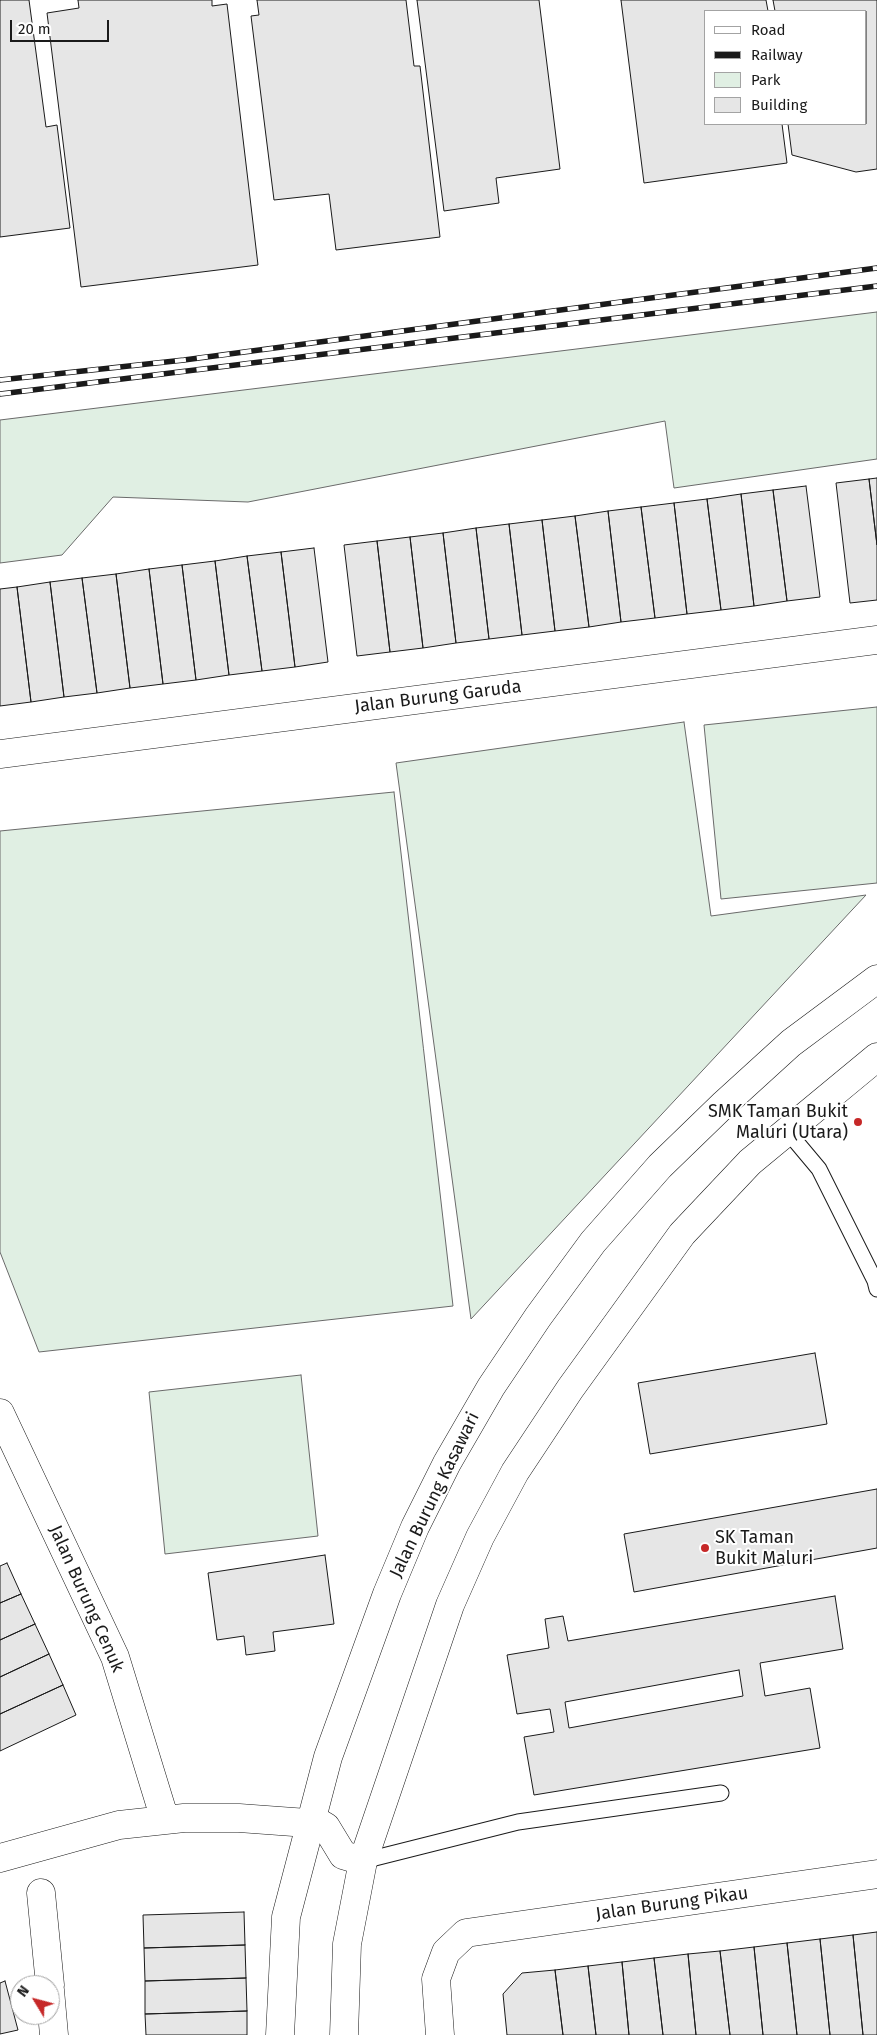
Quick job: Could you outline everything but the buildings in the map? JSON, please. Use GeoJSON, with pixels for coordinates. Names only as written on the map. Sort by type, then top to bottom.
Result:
{"type":"FeatureCollection","features":[{"type":"Feature","properties":{"kind":"street","name":"Jalan Burung Garuda"},"geometry":{"type":"LineString","coordinates":[[0,754],[877,640]]}},
{"type":"Feature","properties":{"kind":"street","name":"Jalan Burung Kasawari"},"geometry":{"type":"LineString","coordinates":[[280,2035],[286,1917],[331,1749],[387,1594],[416,1527],[447,1463],[490,1387],[593,1242],[660,1166],[791,1043],[877,979]]}},
{"type":"Feature","properties":{"kind":"street"},"geometry":{"type":"LineString","coordinates":[[344,2035],[347,1944],[363,1861],[450,1605],[480,1537],[515,1472],[570,1389],[682,1234],[750,1162],[877,1057]]}},
{"type":"Feature","properties":{"kind":"street","name":"Jalan Burung Cenuk"},"geometry":{"type":"LineString","coordinates":[[0,1413],[115,1656],[165,1820]]}},
{"type":"Feature","properties":{"kind":"street"},"geometry":{"type":"LineString","coordinates":[[0,1858],[119,1825],[184,1818],[238,1818],[321,1824],[326,1827],[343,1854],[363,1861]]}},
{"type":"Feature","properties":{"kind":"street","name":"Jalan Burung Pikau"},"geometry":{"type":"LineString","coordinates":[[440,2035],[436,1979],[446,1952],[466,1933],[877,1874]]}},
{"type":"Feature","properties":{"kind":"street"},"geometry":{"type":"LineString","coordinates":[[41,1893],[49,1975]]}},
{"type":"Feature","properties":{"kind":"lane"},"geometry":{"type":"LineString","coordinates":[[788,1132],[819,1169],[875,1281],[877,1289]]}},
{"type":"Feature","properties":{"kind":"lane"},"geometry":{"type":"LineString","coordinates":[[363,1861],[518,1822],[721,1793]]}},
{"type":"Feature","properties":{"kind":"green space"},"geometry":{"type":"Polygon","coordinates":[[[877,312],[877,459],[674,488],[665,421],[248,502],[113,497],[62,555],[0,563],[0,420],[877,312]]]}},
{"type":"Feature","properties":{"kind":"green space"},"geometry":{"type":"Polygon","coordinates":[[[877,707],[877,883],[721,899],[704,725],[877,707]]]}},
{"type":"Feature","properties":{"kind":"green space"},"geometry":{"type":"Polygon","coordinates":[[[684,722],[711,916],[866,895],[471,1319],[396,763],[684,722]]]}},
{"type":"Feature","properties":{"kind":"green space"},"geometry":{"type":"Polygon","coordinates":[[[394,792],[453,1306],[39,1352],[0,1252],[0,831],[394,792]]]}},
{"type":"Feature","properties":{"kind":"green space"},"geometry":{"type":"Polygon","coordinates":[[[301,1375],[318,1536],[165,1554],[149,1392],[301,1375]]]}},
{"type":"Feature","properties":{"kind":"railway"},"geometry":{"type":"LineString","coordinates":[[0,380],[184,360],[877,268]]}},
{"type":"Feature","properties":{"kind":"railway"},"geometry":{"type":"LineString","coordinates":[[0,394],[877,286]]}},
{"type":"Feature","properties":{"kind":"place","name":"SMK Taman Bukit Maluri (Utara)"},"geometry":{"type":"Point","coordinates":[858,1122]}},
{"type":"Feature","properties":{"kind":"place","name":"SK Taman Bukit Maluri"},"geometry":{"type":"Point","coordinates":[705,1548]}}]}
